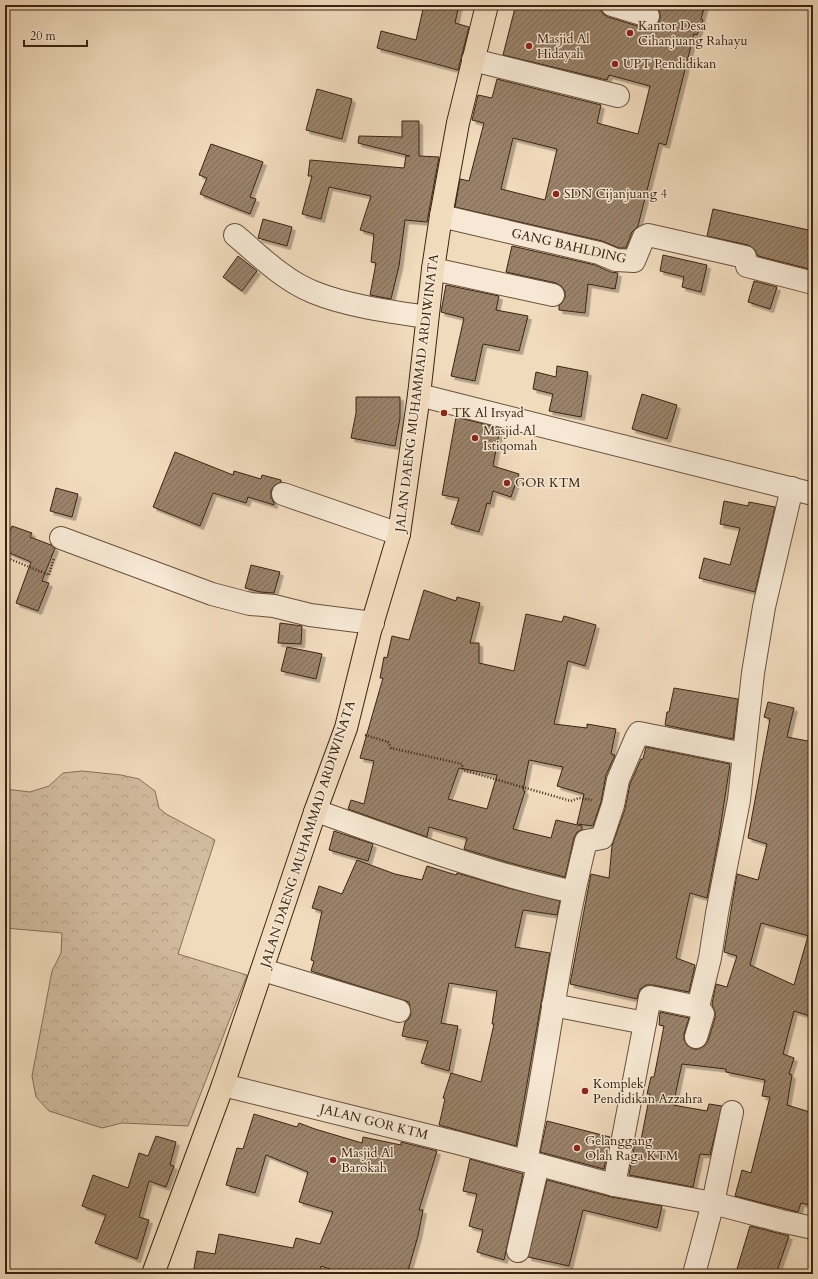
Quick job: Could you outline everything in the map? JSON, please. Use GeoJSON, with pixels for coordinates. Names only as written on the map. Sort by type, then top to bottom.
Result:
{"type":"FeatureCollection","features":[{"type":"Feature","properties":{"kind":"main road","name":"JALAN DAENG MUHAMMAD ARDIWINATA"},"geometry":{"type":"LineString","coordinates":[[153,1274],[223,1085],[346,728],[371,628],[400,534],[441,216],[458,123],[487,5]]}},
{"type":"Feature","properties":{"kind":"street"},"geometry":{"type":"LineString","coordinates":[[612,5],[648,16]]}},
{"type":"Feature","properties":{"kind":"street"},"geometry":{"type":"LineString","coordinates":[[473,60],[618,96]]}},
{"type":"Feature","properties":{"kind":"street","name":"GANG BAHLDING"},"geometry":{"type":"LineString","coordinates":[[441,216],[599,253],[616,260],[634,261],[644,237],[648,235],[745,257],[747,266],[813,283]]}},
{"type":"Feature","properties":{"kind":"street"},"geometry":{"type":"LineString","coordinates":[[235,235],[285,277],[313,292],[347,303],[427,317]]}},
{"type":"Feature","properties":{"kind":"street"},"geometry":{"type":"LineString","coordinates":[[433,269],[552,295]]}},
{"type":"Feature","properties":{"kind":"street"},"geometry":{"type":"LineString","coordinates":[[419,395],[813,494]]}},
{"type":"Feature","properties":{"kind":"street"},"geometry":{"type":"LineString","coordinates":[[698,1007],[710,958],[717,913],[739,800],[753,673],[764,607],[792,488]]}},
{"type":"Feature","properties":{"kind":"street"},"geometry":{"type":"LineString","coordinates":[[283,494],[400,534]]}},
{"type":"Feature","properties":{"kind":"street"},"geometry":{"type":"LineString","coordinates":[[61,538],[212,594],[250,604],[274,606],[371,628]]}},
{"type":"Feature","properties":{"kind":"street"},"geometry":{"type":"LineString","coordinates":[[319,624],[371,628]]}},
{"type":"Feature","properties":{"kind":"street"},"geometry":{"type":"LineString","coordinates":[[518,1251],[532,1163],[536,1113],[553,1005],[574,892],[586,842],[602,838],[613,805],[618,780],[639,733],[744,754]]}},
{"type":"Feature","properties":{"kind":"street"},"geometry":{"type":"LineString","coordinates":[[316,812],[457,861],[532,883],[574,892]]}},
{"type":"Feature","properties":{"kind":"street"},"geometry":{"type":"LineString","coordinates":[[263,970],[399,1011]]}},
{"type":"Feature","properties":{"kind":"street"},"geometry":{"type":"LineString","coordinates":[[614,1185],[650,997],[698,1007],[704,1014],[696,1037]]}},
{"type":"Feature","properties":{"kind":"street"},"geometry":{"type":"LineString","coordinates":[[553,1005],[645,1023]]}},
{"type":"Feature","properties":{"kind":"street","name":"JALAN GOR KTM"},"geometry":{"type":"LineString","coordinates":[[223,1085],[614,1185],[649,1190],[712,1203],[813,1228]]}},
{"type":"Feature","properties":{"kind":"street"},"geometry":{"type":"LineString","coordinates":[[694,1274],[712,1203],[732,1112]]}},
{"type":"Feature","properties":{"kind":"path"},"geometry":{"type":"LineString","coordinates":[[5,557],[49,575],[61,538]]}},
{"type":"Feature","properties":{"kind":"path"},"geometry":{"type":"LineString","coordinates":[[346,728],[388,742],[391,748],[462,764],[463,770],[527,789],[571,801],[579,798],[613,805]]}},
{"type":"Feature","properties":{"kind":"green space"},"geometry":{"type":"Polygon","coordinates":[[[82,771],[121,775],[139,779],[155,791],[159,808],[166,814],[215,840],[178,954],[247,975],[188,1126],[122,1123],[102,1128],[49,1111],[36,1097],[32,1076],[52,971],[61,953],[62,933],[5,928],[5,789],[30,792],[49,786],[63,773],[82,771]]]}},
{"type":"Feature","properties":{"kind":"building"},"geometry":{"type":"Polygon","coordinates":[[[424,5],[459,5],[455,23],[469,27],[458,70],[377,48],[381,31],[416,40],[424,5]]]}},
{"type":"Feature","properties":{"kind":"building"},"geometry":{"type":"Polygon","coordinates":[[[525,5],[590,5],[600,8],[603,14],[608,17],[644,28],[650,28],[657,25],[660,19],[660,13],[655,5],[705,5],[701,19],[703,20],[697,35],[694,34],[666,145],[659,143],[638,226],[632,232],[626,248],[619,248],[602,241],[455,207],[460,179],[469,181],[484,123],[472,120],[478,95],[492,98],[497,79],[601,105],[597,123],[638,134],[650,86],[609,75],[607,80],[503,55],[515,8],[524,10],[525,5]],[[513,138],[501,189],[545,200],[557,149],[513,138]]]}},
{"type":"Feature","properties":{"kind":"building"},"geometry":{"type":"Polygon","coordinates":[[[317,89],[352,99],[342,139],[306,130],[317,89]]]}},
{"type":"Feature","properties":{"kind":"building"},"geometry":{"type":"Polygon","coordinates":[[[402,121],[419,121],[419,156],[439,157],[427,222],[405,220],[399,266],[391,299],[370,295],[376,263],[371,262],[374,234],[360,230],[371,196],[329,187],[321,219],[302,214],[312,176],[308,176],[310,160],[404,168],[406,156],[410,156],[358,143],[359,136],[402,137],[402,121]]]}},
{"type":"Feature","properties":{"kind":"building"},"geometry":{"type":"Polygon","coordinates":[[[211,144],[263,162],[250,197],[256,199],[250,214],[200,194],[207,178],[199,175],[211,144]]]}},
{"type":"Feature","properties":{"kind":"building"},"geometry":{"type":"Polygon","coordinates":[[[713,209],[813,231],[813,270],[758,256],[754,249],[748,245],[707,236],[713,209]]]}},
{"type":"Feature","properties":{"kind":"building"},"geometry":{"type":"Polygon","coordinates":[[[263,219],[292,227],[287,246],[258,238],[263,219]]]}},
{"type":"Feature","properties":{"kind":"building"},"geometry":{"type":"Polygon","coordinates":[[[512,246],[595,265],[611,272],[618,273],[615,289],[588,284],[585,313],[559,310],[559,305],[565,297],[565,291],[561,286],[556,283],[506,272],[512,246]]]}},
{"type":"Feature","properties":{"kind":"building"},"geometry":{"type":"Polygon","coordinates":[[[663,255],[707,265],[701,292],[682,287],[684,277],[660,271],[663,255]]]}},
{"type":"Feature","properties":{"kind":"building"},"geometry":{"type":"Polygon","coordinates":[[[238,256],[257,271],[242,291],[223,277],[238,256]]]}},
{"type":"Feature","properties":{"kind":"building"},"geometry":{"type":"Polygon","coordinates":[[[754,281],[777,287],[770,309],[748,302],[754,281]]]}},
{"type":"Feature","properties":{"kind":"building"},"geometry":{"type":"Polygon","coordinates":[[[446,285],[499,296],[496,310],[528,316],[519,351],[483,344],[475,381],[451,376],[464,318],[441,312],[446,285]]]}},
{"type":"Feature","properties":{"kind":"building"},"geometry":{"type":"Polygon","coordinates":[[[557,366],[588,372],[581,417],[549,411],[553,394],[533,389],[536,372],[556,377],[557,366]]]}},
{"type":"Feature","properties":{"kind":"building"},"geometry":{"type":"Polygon","coordinates":[[[642,394],[677,405],[667,439],[632,429],[642,394]]]}},
{"type":"Feature","properties":{"kind":"building"},"geometry":{"type":"Polygon","coordinates":[[[356,397],[400,397],[400,418],[395,446],[351,438],[356,413],[356,397]]]}},
{"type":"Feature","properties":{"kind":"building"},"geometry":{"type":"Polygon","coordinates":[[[456,417],[500,428],[493,466],[519,474],[511,497],[493,491],[490,504],[487,503],[479,532],[451,524],[459,498],[442,495],[456,417]]]}},
{"type":"Feature","properties":{"kind":"building"},"geometry":{"type":"Polygon","coordinates":[[[175,452],[233,475],[234,471],[261,479],[262,475],[281,480],[281,482],[275,485],[271,490],[271,497],[274,505],[248,497],[246,503],[213,493],[200,526],[153,507],[175,452]]]}},
{"type":"Feature","properties":{"kind":"building"},"geometry":{"type":"Polygon","coordinates":[[[56,488],[78,494],[72,517],[50,511],[56,488]]]}},
{"type":"Feature","properties":{"kind":"building"},"geometry":{"type":"Polygon","coordinates":[[[724,501],[748,506],[749,502],[775,507],[755,592],[699,578],[704,558],[730,565],[740,528],[720,524],[724,501]]]}},
{"type":"Feature","properties":{"kind":"building"},"geometry":{"type":"Polygon","coordinates":[[[12,526],[32,533],[30,537],[55,548],[42,581],[49,583],[38,611],[16,603],[31,562],[5,551],[5,543],[12,526]]]}},
{"type":"Feature","properties":{"kind":"building"},"geometry":{"type":"Polygon","coordinates":[[[251,565],[280,572],[274,593],[260,592],[245,588],[251,565]]]}},
{"type":"Feature","properties":{"kind":"building"},"geometry":{"type":"Polygon","coordinates":[[[424,590],[456,601],[457,597],[480,603],[470,643],[479,643],[479,663],[514,671],[526,614],[562,622],[564,616],[596,625],[585,666],[568,661],[554,724],[587,728],[587,724],[616,729],[611,754],[615,755],[606,775],[601,802],[593,826],[577,824],[584,794],[557,786],[563,767],[529,760],[523,790],[525,791],[513,829],[551,838],[556,820],[582,826],[582,830],[577,832],[574,838],[565,877],[464,849],[467,838],[429,827],[427,837],[348,809],[351,800],[364,804],[374,761],[360,758],[383,678],[380,678],[384,657],[387,658],[392,636],[409,640],[424,590]],[[459,768],[448,799],[487,809],[497,775],[459,768]]]}},
{"type":"Feature","properties":{"kind":"building"},"geometry":{"type":"Polygon","coordinates":[[[280,623],[302,626],[301,644],[278,643],[280,623]]]}},
{"type":"Feature","properties":{"kind":"building"},"geometry":{"type":"Polygon","coordinates":[[[287,647],[322,654],[316,679],[281,671],[287,647]]]}},
{"type":"Feature","properties":{"kind":"building"},"geometry":{"type":"Polygon","coordinates":[[[674,688],[738,699],[733,739],[665,725],[674,688]]]}},
{"type":"Feature","properties":{"kind":"building"},"geometry":{"type":"Polygon","coordinates":[[[768,702],[794,708],[787,737],[813,742],[813,1017],[794,1011],[783,1054],[794,1058],[789,1074],[792,1075],[787,1105],[813,1113],[813,1206],[801,1203],[798,1212],[735,1196],[742,1170],[751,1173],[770,1097],[762,1096],[765,1080],[726,1072],[726,1069],[682,1064],[673,1105],[707,1111],[709,1104],[722,1106],[710,1155],[700,1154],[693,1187],[629,1175],[635,1143],[640,1145],[650,1094],[647,1094],[651,1077],[654,1077],[664,1026],[659,1025],[660,1012],[689,1018],[684,1034],[684,1040],[687,1045],[693,1049],[699,1049],[704,1046],[708,1041],[715,1018],[715,1012],[712,1004],[716,984],[727,987],[737,956],[724,952],[737,874],[758,880],[767,844],[748,838],[770,719],[764,717],[768,702]],[[761,923],[750,965],[794,985],[809,936],[761,923]]]}},
{"type":"Feature","properties":{"kind":"building"},"geometry":{"type":"Polygon","coordinates":[[[646,747],[730,764],[719,836],[707,898],[690,893],[676,958],[695,965],[689,992],[646,985],[640,989],[637,999],[570,984],[591,874],[609,878],[612,846],[625,809],[630,784],[641,759],[643,759],[646,747]]]}},
{"type":"Feature","properties":{"kind":"building"},"geometry":{"type":"Polygon","coordinates":[[[334,831],[373,844],[368,861],[329,850],[334,831]]]}},
{"type":"Feature","properties":{"kind":"building"},"geometry":{"type":"Polygon","coordinates":[[[357,860],[395,874],[422,880],[427,866],[456,875],[457,873],[560,901],[557,915],[523,910],[515,947],[550,953],[516,1146],[439,1125],[445,1099],[443,1098],[451,1073],[481,1082],[494,1024],[492,1024],[497,991],[449,983],[441,1023],[458,1026],[449,1071],[421,1063],[428,1041],[402,1036],[405,1022],[411,1014],[409,1002],[311,971],[314,961],[311,960],[322,911],[312,908],[319,886],[342,894],[357,860]]]}},
{"type":"Feature","properties":{"kind":"building"},"geometry":{"type":"Polygon","coordinates":[[[254,1114],[297,1127],[299,1123],[362,1143],[363,1137],[401,1145],[401,1142],[437,1151],[419,1210],[423,1210],[418,1236],[407,1274],[345,1274],[321,1266],[319,1274],[193,1274],[197,1251],[215,1254],[219,1234],[293,1248],[296,1238],[320,1244],[333,1212],[299,1202],[308,1172],[266,1155],[255,1193],[226,1185],[237,1148],[243,1149],[254,1114]]]}},
{"type":"Feature","properties":{"kind":"building","name":"Gelanggang Olah Raga KTM"},"geometry":{"type":"Polygon","coordinates":[[[547,1121],[610,1137],[604,1169],[540,1152],[547,1121]]]}},
{"type":"Feature","properties":{"kind":"building"},"geometry":{"type":"Polygon","coordinates":[[[156,1136],[176,1142],[170,1165],[174,1166],[166,1187],[149,1181],[139,1217],[149,1220],[137,1259],[95,1243],[106,1215],[82,1206],[93,1175],[128,1188],[139,1153],[148,1156],[156,1136]]]}},
{"type":"Feature","properties":{"kind":"building"},"geometry":{"type":"Polygon","coordinates":[[[470,1159],[523,1174],[504,1260],[477,1252],[483,1230],[469,1226],[477,1194],[463,1191],[470,1159]]]}},
{"type":"Feature","properties":{"kind":"building"},"geometry":{"type":"Polygon","coordinates":[[[547,1180],[611,1197],[662,1206],[657,1228],[583,1210],[569,1266],[528,1257],[547,1180]]]}},
{"type":"Feature","properties":{"kind":"building"},"geometry":{"type":"Polygon","coordinates":[[[750,1226],[789,1236],[776,1274],[753,1274],[737,1269],[750,1226]]]}},
{"type":"Feature","properties":{"kind":"place","name":"Kantor Desa Cihanjuang Rahayu"},"geometry":{"type":"Point","coordinates":[630,33]}},
{"type":"Feature","properties":{"kind":"place","name":"Masjid Al Hidayah"},"geometry":{"type":"Point","coordinates":[529,46]}},
{"type":"Feature","properties":{"kind":"place","name":"UPT Pendidikan"},"geometry":{"type":"Point","coordinates":[615,64]}},
{"type":"Feature","properties":{"kind":"place","name":"SDN Cijanjuang 4"},"geometry":{"type":"Point","coordinates":[556,194]}},
{"type":"Feature","properties":{"kind":"place","name":"TK Al Irsyad"},"geometry":{"type":"Point","coordinates":[444,413]}},
{"type":"Feature","properties":{"kind":"place","name":"Masjid Al Istiqomah"},"geometry":{"type":"Point","coordinates":[475,438]}},
{"type":"Feature","properties":{"kind":"place","name":"GOR KTM"},"geometry":{"type":"Point","coordinates":[507,483]}},
{"type":"Feature","properties":{"kind":"place","name":"Komplek Pendidikan Azzahra"},"geometry":{"type":"Point","coordinates":[585,1091]}},
{"type":"Feature","properties":{"kind":"place","name":"Gelanggang Olah Raga KTM"},"geometry":{"type":"Point","coordinates":[577,1148]}},
{"type":"Feature","properties":{"kind":"place","name":"Masjid Al Barokah"},"geometry":{"type":"Point","coordinates":[333,1160]}}]}
